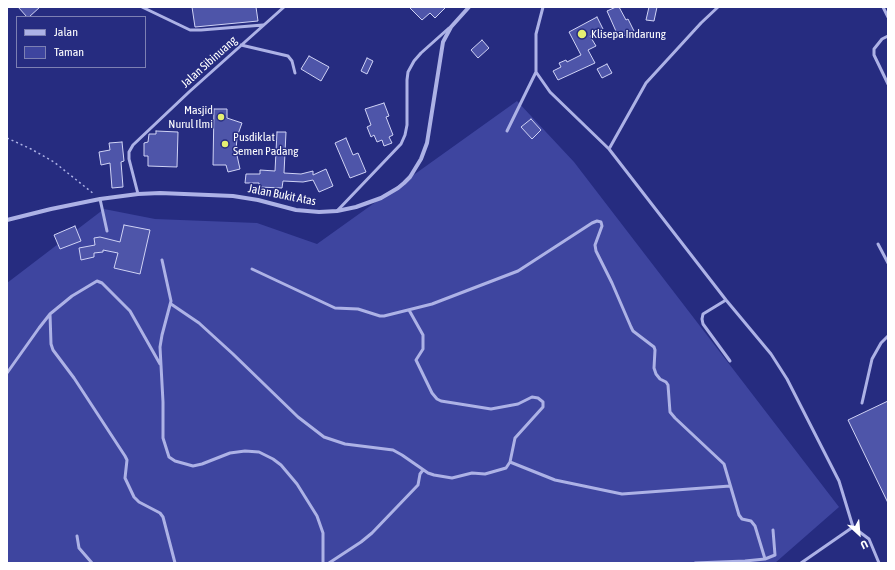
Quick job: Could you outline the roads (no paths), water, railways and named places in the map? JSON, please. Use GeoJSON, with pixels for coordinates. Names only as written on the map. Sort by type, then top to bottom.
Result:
{"type":"FeatureCollection","features":[{"type":"Feature","properties":{"kind":"street","name":"Jalan Bukit Atas"},"geometry":{"type":"LineString","coordinates":[[7,220],[100,199],[138,194],[160,193],[233,196],[263,201],[296,210],[319,212],[337,211],[369,203],[390,194],[404,183],[417,167],[423,155],[443,42],[451,27],[469,7]]}},
{"type":"Feature","properties":{"kind":"lane"},"geometry":{"type":"LineString","coordinates":[[142,7],[190,30],[264,25]]}},
{"type":"Feature","properties":{"kind":"lane","name":"Jalan Sibinuang"},"geometry":{"type":"LineString","coordinates":[[138,194],[129,159],[129,152],[132,145],[284,7]]}},
{"type":"Feature","properties":{"kind":"lane"},"geometry":{"type":"LineString","coordinates":[[507,131],[536,72],[536,34],[543,7]]}},
{"type":"Feature","properties":{"kind":"lane"},"geometry":{"type":"LineString","coordinates":[[609,149],[646,83],[701,23],[718,7]]}},
{"type":"Feature","properties":{"kind":"lane"},"geometry":{"type":"LineString","coordinates":[[883,7],[888,17]]}},
{"type":"Feature","properties":{"kind":"lane"},"geometry":{"type":"LineString","coordinates":[[337,211],[401,144],[407,125],[408,72],[421,53],[451,27]]}},
{"type":"Feature","properties":{"kind":"lane"},"geometry":{"type":"LineString","coordinates":[[888,36],[882,39],[874,49],[874,55],[888,84]]}},
{"type":"Feature","properties":{"kind":"lane"},"geometry":{"type":"LineString","coordinates":[[241,45],[288,56],[292,61],[295,73]]}},
{"type":"Feature","properties":{"kind":"lane"},"geometry":{"type":"LineString","coordinates":[[536,72],[550,92],[609,149],[726,300],[771,354],[787,379],[839,481],[853,527],[869,539],[879,563]]}},
{"type":"Feature","properties":{"kind":"lane"},"geometry":{"type":"LineString","coordinates":[[100,199],[107,231]]}},
{"type":"Feature","properties":{"kind":"lane"},"geometry":{"type":"LineString","coordinates":[[252,269],[338,309],[358,309],[380,316],[432,304],[518,271],[592,223],[599,221],[601,222],[602,226],[595,245],[596,251],[612,283],[631,328],[636,334],[652,344],[655,350],[654,368],[658,377],[667,383],[670,412],[722,462],[725,467],[740,517],[751,521],[755,526],[765,559]]}},
{"type":"Feature","properties":{"kind":"lane"},"geometry":{"type":"LineString","coordinates":[[878,244],[888,263]]}},
{"type":"Feature","properties":{"kind":"lane"},"geometry":{"type":"LineString","coordinates":[[162,260],[171,304],[161,341],[160,364],[163,402],[163,438],[169,457],[175,461],[193,466],[230,453],[245,451],[259,452],[273,459],[281,465],[297,484],[317,516],[323,533],[323,563]]}},
{"type":"Feature","properties":{"kind":"lane"},"geometry":{"type":"LineString","coordinates":[[7,373],[50,314],[72,296],[93,283],[100,281],[123,302],[130,311],[160,364]]}},
{"type":"Feature","properties":{"kind":"lane"},"geometry":{"type":"LineString","coordinates":[[726,300],[703,314],[702,319],[703,324],[730,361]]}},
{"type":"Feature","properties":{"kind":"lane"},"geometry":{"type":"LineString","coordinates":[[171,304],[199,324],[233,354],[298,417],[324,437],[345,444],[393,450],[402,454],[422,470],[431,475],[452,478],[472,472],[485,474],[504,469],[510,462],[515,438],[544,407],[543,402],[538,398],[532,397],[518,404],[491,409],[441,401],[437,399],[432,393],[416,360],[423,349],[423,335],[409,310]]}},
{"type":"Feature","properties":{"kind":"lane"},"geometry":{"type":"LineString","coordinates":[[50,314],[52,347],[125,456],[127,460],[125,478],[134,497],[139,502],[160,513],[163,517],[175,563]]}},
{"type":"Feature","properties":{"kind":"lane"},"geometry":{"type":"LineString","coordinates":[[862,403],[872,359],[880,343],[888,336]]}},
{"type":"Feature","properties":{"kind":"lane"},"geometry":{"type":"LineString","coordinates":[[510,462],[555,480],[622,494],[730,486]]}},
{"type":"Feature","properties":{"kind":"lane"},"geometry":{"type":"LineString","coordinates":[[329,563],[372,533],[418,485],[422,470]]}},
{"type":"Feature","properties":{"kind":"lane"},"geometry":{"type":"LineString","coordinates":[[801,563],[853,527]]}},
{"type":"Feature","properties":{"kind":"lane"},"geometry":{"type":"LineString","coordinates":[[694,563],[765,559],[776,554],[773,530]]}},
{"type":"Feature","properties":{"kind":"lane"},"geometry":{"type":"LineString","coordinates":[[77,536],[79,548],[92,563]]}},
{"type":"Feature","properties":{"kind":"place","name":"Klisepa Indarung"},"geometry":{"type":"Point","coordinates":[582,34]}},
{"type":"Feature","properties":{"kind":"place","name":"Masjid Nurul Ilmi"},"geometry":{"type":"Point","coordinates":[221,117]}},
{"type":"Feature","properties":{"kind":"place","name":"Pusdiklat Semen Padang"},"geometry":{"type":"Point","coordinates":[225,144]}}]}
